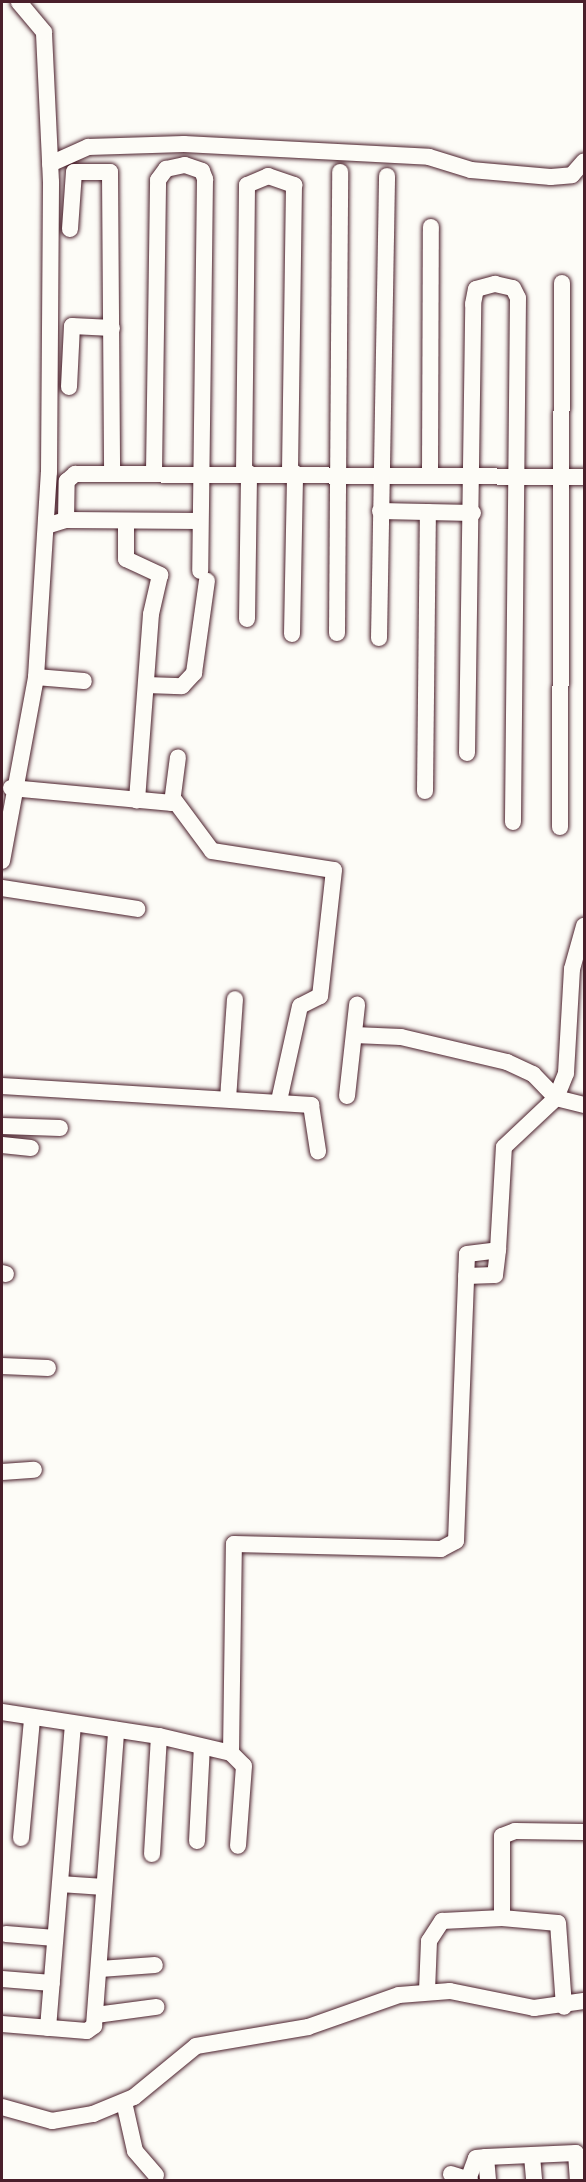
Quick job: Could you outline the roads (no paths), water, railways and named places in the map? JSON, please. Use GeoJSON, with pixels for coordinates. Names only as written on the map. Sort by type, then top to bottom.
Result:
{"type":"FeatureCollection","features":[{"type":"Feature","properties":{"kind":"street"},"geometry":{"type":"LineString","coordinates":[[2,861],[11,788],[36,677],[46,526],[50,164],[44,32],[19,2]]}},
{"type":"Feature","properties":{"kind":"street"},"geometry":{"type":"LineString","coordinates":[[50,164],[88,147],[184,144],[429,157],[471,170],[551,177],[572,175],[585,161]]}},
{"type":"Feature","properties":{"kind":"street"},"geometry":{"type":"LineString","coordinates":[[146,685],[182,686],[194,673],[204,576],[200,521],[205,179],[202,171],[185,165],[166,169],[158,180],[154,472]]}},
{"type":"Feature","properties":{"kind":"street"},"geometry":{"type":"LineString","coordinates":[[70,229],[74,172],[110,172],[112,472]]}},
{"type":"Feature","properties":{"kind":"street"},"geometry":{"type":"LineString","coordinates":[[337,633],[340,172]]}},
{"type":"Feature","properties":{"kind":"street"},"geometry":{"type":"LineString","coordinates":[[247,619],[247,185],[268,176],[294,185],[292,634]]}},
{"type":"Feature","properties":{"kind":"street"},"geometry":{"type":"LineString","coordinates":[[379,638],[380,473],[387,176]]}},
{"type":"Feature","properties":{"kind":"street"},"geometry":{"type":"LineString","coordinates":[[430,474],[431,227]]}},
{"type":"Feature","properties":{"kind":"street"},"geometry":{"type":"LineString","coordinates":[[560,827],[562,283]]}},
{"type":"Feature","properties":{"kind":"street"},"geometry":{"type":"LineString","coordinates":[[467,753],[473,513],[473,296],[482,285],[495,284],[513,288],[518,298],[513,822]]}},
{"type":"Feature","properties":{"kind":"street"},"geometry":{"type":"LineString","coordinates":[[69,387],[72,326],[112,328]]}},
{"type":"Feature","properties":{"kind":"street"},"geometry":{"type":"LineString","coordinates":[[66,520],[69,477],[112,472],[516,474],[585,477]]}},
{"type":"Feature","properties":{"kind":"street"},"geometry":{"type":"LineString","coordinates":[[380,511],[473,513]]}},
{"type":"Feature","properties":{"kind":"street"},"geometry":{"type":"LineString","coordinates":[[425,791],[428,512]]}},
{"type":"Feature","properties":{"kind":"street"},"geometry":{"type":"LineString","coordinates":[[46,526],[66,520],[200,521]]}},
{"type":"Feature","properties":{"kind":"street"},"geometry":{"type":"LineString","coordinates":[[126,521],[126,559],[160,575],[146,685],[137,800]]}},
{"type":"Feature","properties":{"kind":"street"},"geometry":{"type":"LineString","coordinates":[[36,677],[84,681]]}},
{"type":"Feature","properties":{"kind":"street"},"geometry":{"type":"LineString","coordinates":[[178,757],[175,801],[212,851],[334,870],[320,996],[300,1006],[279,1101]]}},
{"type":"Feature","properties":{"kind":"street"},"geometry":{"type":"LineString","coordinates":[[11,788],[137,800],[175,801]]}},
{"type":"Feature","properties":{"kind":"street"},"geometry":{"type":"LineString","coordinates":[[2,888],[137,909]]}},
{"type":"Feature","properties":{"kind":"street"},"geometry":{"type":"LineString","coordinates":[[466,1276],[495,1275],[504,1147],[556,1098],[572,1046],[572,969],[585,926]]}},
{"type":"Feature","properties":{"kind":"street"},"geometry":{"type":"LineString","coordinates":[[228,1099],[235,999]]}},
{"type":"Feature","properties":{"kind":"street"},"geometry":{"type":"LineString","coordinates":[[347,1096],[357,1005]]}},
{"type":"Feature","properties":{"kind":"street"},"geometry":{"type":"LineString","coordinates":[[354,1035],[401,1037],[507,1062],[533,1074],[556,1098],[585,1105]]}},
{"type":"Feature","properties":{"kind":"street"},"geometry":{"type":"LineString","coordinates":[[2,1086],[279,1101],[314,1107],[318,1151]]}},
{"type":"Feature","properties":{"kind":"street"},"geometry":{"type":"LineString","coordinates":[[2,1126],[60,1128]]}},
{"type":"Feature","properties":{"kind":"street"},"geometry":{"type":"LineString","coordinates":[[2,1144],[31,1148]]}},
{"type":"Feature","properties":{"kind":"street"},"geometry":{"type":"LineString","coordinates":[[231,1753],[234,1544],[441,1549],[456,1540],[467,1253],[498,1250]]}},
{"type":"Feature","properties":{"kind":"street"},"geometry":{"type":"LineString","coordinates":[[2,1366],[48,1368]]}},
{"type":"Feature","properties":{"kind":"street"},"geometry":{"type":"LineString","coordinates":[[2,1472],[34,1470]]}},
{"type":"Feature","properties":{"kind":"street"},"geometry":{"type":"LineString","coordinates":[[2,1712],[73,1726],[159,1736],[231,1753],[244,1766],[238,1846]]}},
{"type":"Feature","properties":{"kind":"street"},"geometry":{"type":"LineString","coordinates":[[21,1838],[32,1719]]}},
{"type":"Feature","properties":{"kind":"street"},"geometry":{"type":"LineString","coordinates":[[48,2028],[73,1726]]}},
{"type":"Feature","properties":{"kind":"street"},"geometry":{"type":"LineString","coordinates":[[2,2024],[87,2031],[96,2015],[116,1730]]}},
{"type":"Feature","properties":{"kind":"street"},"geometry":{"type":"LineString","coordinates":[[152,1854],[159,1736]]}},
{"type":"Feature","properties":{"kind":"street"},"geometry":{"type":"LineString","coordinates":[[196,1841],[202,1747]]}},
{"type":"Feature","properties":{"kind":"street"},"geometry":{"type":"LineString","coordinates":[[502,1918],[502,1836],[523,1830],[585,1832]]}},
{"type":"Feature","properties":{"kind":"street"},"geometry":{"type":"LineString","coordinates":[[60,1884],[104,1887]]}},
{"type":"Feature","properties":{"kind":"street"},"geometry":{"type":"LineString","coordinates":[[427,1991],[429,1941],[442,1921],[502,1918],[558,1923],[564,2007]]}},
{"type":"Feature","properties":{"kind":"street"},"geometry":{"type":"LineString","coordinates":[[6,1934],[55,1938]]}},
{"type":"Feature","properties":{"kind":"street"},"geometry":{"type":"LineString","coordinates":[[100,1969],[155,1965]]}},
{"type":"Feature","properties":{"kind":"street"},"geometry":{"type":"LineString","coordinates":[[2,1979],[52,1983]]}},
{"type":"Feature","properties":{"kind":"street"},"geometry":{"type":"LineString","coordinates":[[2,2107],[52,2121],[124,2102],[196,2046],[309,2027],[399,1995],[427,1991],[534,2008],[564,2007],[585,2001]]}},
{"type":"Feature","properties":{"kind":"street"},"geometry":{"type":"LineString","coordinates":[[96,2015],[156,2007]]}},
{"type":"Feature","properties":{"kind":"street"},"geometry":{"type":"LineString","coordinates":[[124,2102],[135,2151],[156,2175]]}},
{"type":"Feature","properties":{"kind":"street"},"geometry":{"type":"LineString","coordinates":[[451,2174],[469,2180],[476,2158],[576,2153],[578,2181]]}},
{"type":"Feature","properties":{"kind":"street"},"geometry":{"type":"LineString","coordinates":[[532,2156],[534,2181]]}},
{"type":"Feature","properties":{"kind":"street"},"geometry":{"type":"LineString","coordinates":[[486,2157],[488,2181]]}}]}
